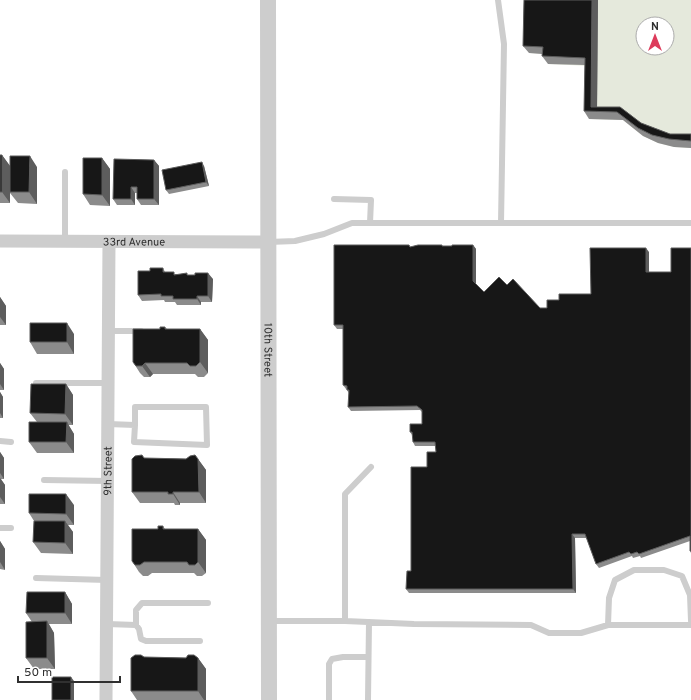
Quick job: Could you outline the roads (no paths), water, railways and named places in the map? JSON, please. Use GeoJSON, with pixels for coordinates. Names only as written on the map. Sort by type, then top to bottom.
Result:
{"type":"FeatureCollection","features":[{"type":"Feature","properties":{"kind":"street","name":"10th Street"},"geometry":{"type":"LineString","coordinates":[[268,0],[269,700]]}},
{"type":"Feature","properties":{"kind":"street","name":"33rd Avenue"},"geometry":{"type":"LineString","coordinates":[[0,241],[269,242]]}},
{"type":"Feature","properties":{"kind":"street","name":"9th Street"},"geometry":{"type":"LineString","coordinates":[[106,700],[109,242]]}},
{"type":"Feature","properties":{"kind":"lane"},"geometry":{"type":"LineString","coordinates":[[498,0],[504,44],[501,223]]}},
{"type":"Feature","properties":{"kind":"lane"},"geometry":{"type":"LineString","coordinates":[[65,241],[66,172]]}},
{"type":"Feature","properties":{"kind":"lane"},"geometry":{"type":"LineString","coordinates":[[334,199],[370,200],[370,223]]}},
{"type":"Feature","properties":{"kind":"lane"},"geometry":{"type":"LineString","coordinates":[[269,242],[295,241],[324,234],[352,223],[691,223]]}},
{"type":"Feature","properties":{"kind":"lane"},"geometry":{"type":"LineString","coordinates":[[108,331],[145,331]]}},
{"type":"Feature","properties":{"kind":"lane"},"geometry":{"type":"LineString","coordinates":[[36,383],[108,383]]}},
{"type":"Feature","properties":{"kind":"lane"},"geometry":{"type":"LineString","coordinates":[[135,407],[206,407],[207,445],[134,442],[135,425],[135,407]]}},
{"type":"Feature","properties":{"kind":"lane"},"geometry":{"type":"LineString","coordinates":[[108,424],[135,425]]}},
{"type":"Feature","properties":{"kind":"lane"},"geometry":{"type":"LineString","coordinates":[[0,441],[11,442]]}},
{"type":"Feature","properties":{"kind":"lane"},"geometry":{"type":"LineString","coordinates":[[345,620],[345,494],[371,467]]}},
{"type":"Feature","properties":{"kind":"lane"},"geometry":{"type":"LineString","coordinates":[[44,480],[108,481]]}},
{"type":"Feature","properties":{"kind":"lane"},"geometry":{"type":"LineString","coordinates":[[0,528],[11,528]]}},
{"type":"Feature","properties":{"kind":"lane"},"geometry":{"type":"LineString","coordinates":[[608,625],[609,598],[615,580],[634,570],[664,570],[682,576],[690,595],[691,621]]}},
{"type":"Feature","properties":{"kind":"lane"},"geometry":{"type":"LineString","coordinates":[[36,578],[107,580]]}},
{"type":"Feature","properties":{"kind":"lane"},"geometry":{"type":"LineString","coordinates":[[200,641],[146,641],[141,639],[139,629],[136,625],[136,610],[142,603],[208,603]]}},
{"type":"Feature","properties":{"kind":"lane"},"geometry":{"type":"LineString","coordinates":[[269,621],[345,620],[414,624],[531,625],[549,632],[581,632],[608,625],[691,625]]}},
{"type":"Feature","properties":{"kind":"lane"},"geometry":{"type":"LineString","coordinates":[[368,700],[369,622]]}},
{"type":"Feature","properties":{"kind":"lane"},"geometry":{"type":"LineString","coordinates":[[107,624],[136,625]]}},
{"type":"Feature","properties":{"kind":"lane"},"geometry":{"type":"LineString","coordinates":[[329,700],[329,664],[332,659],[368,657]]}}]}
